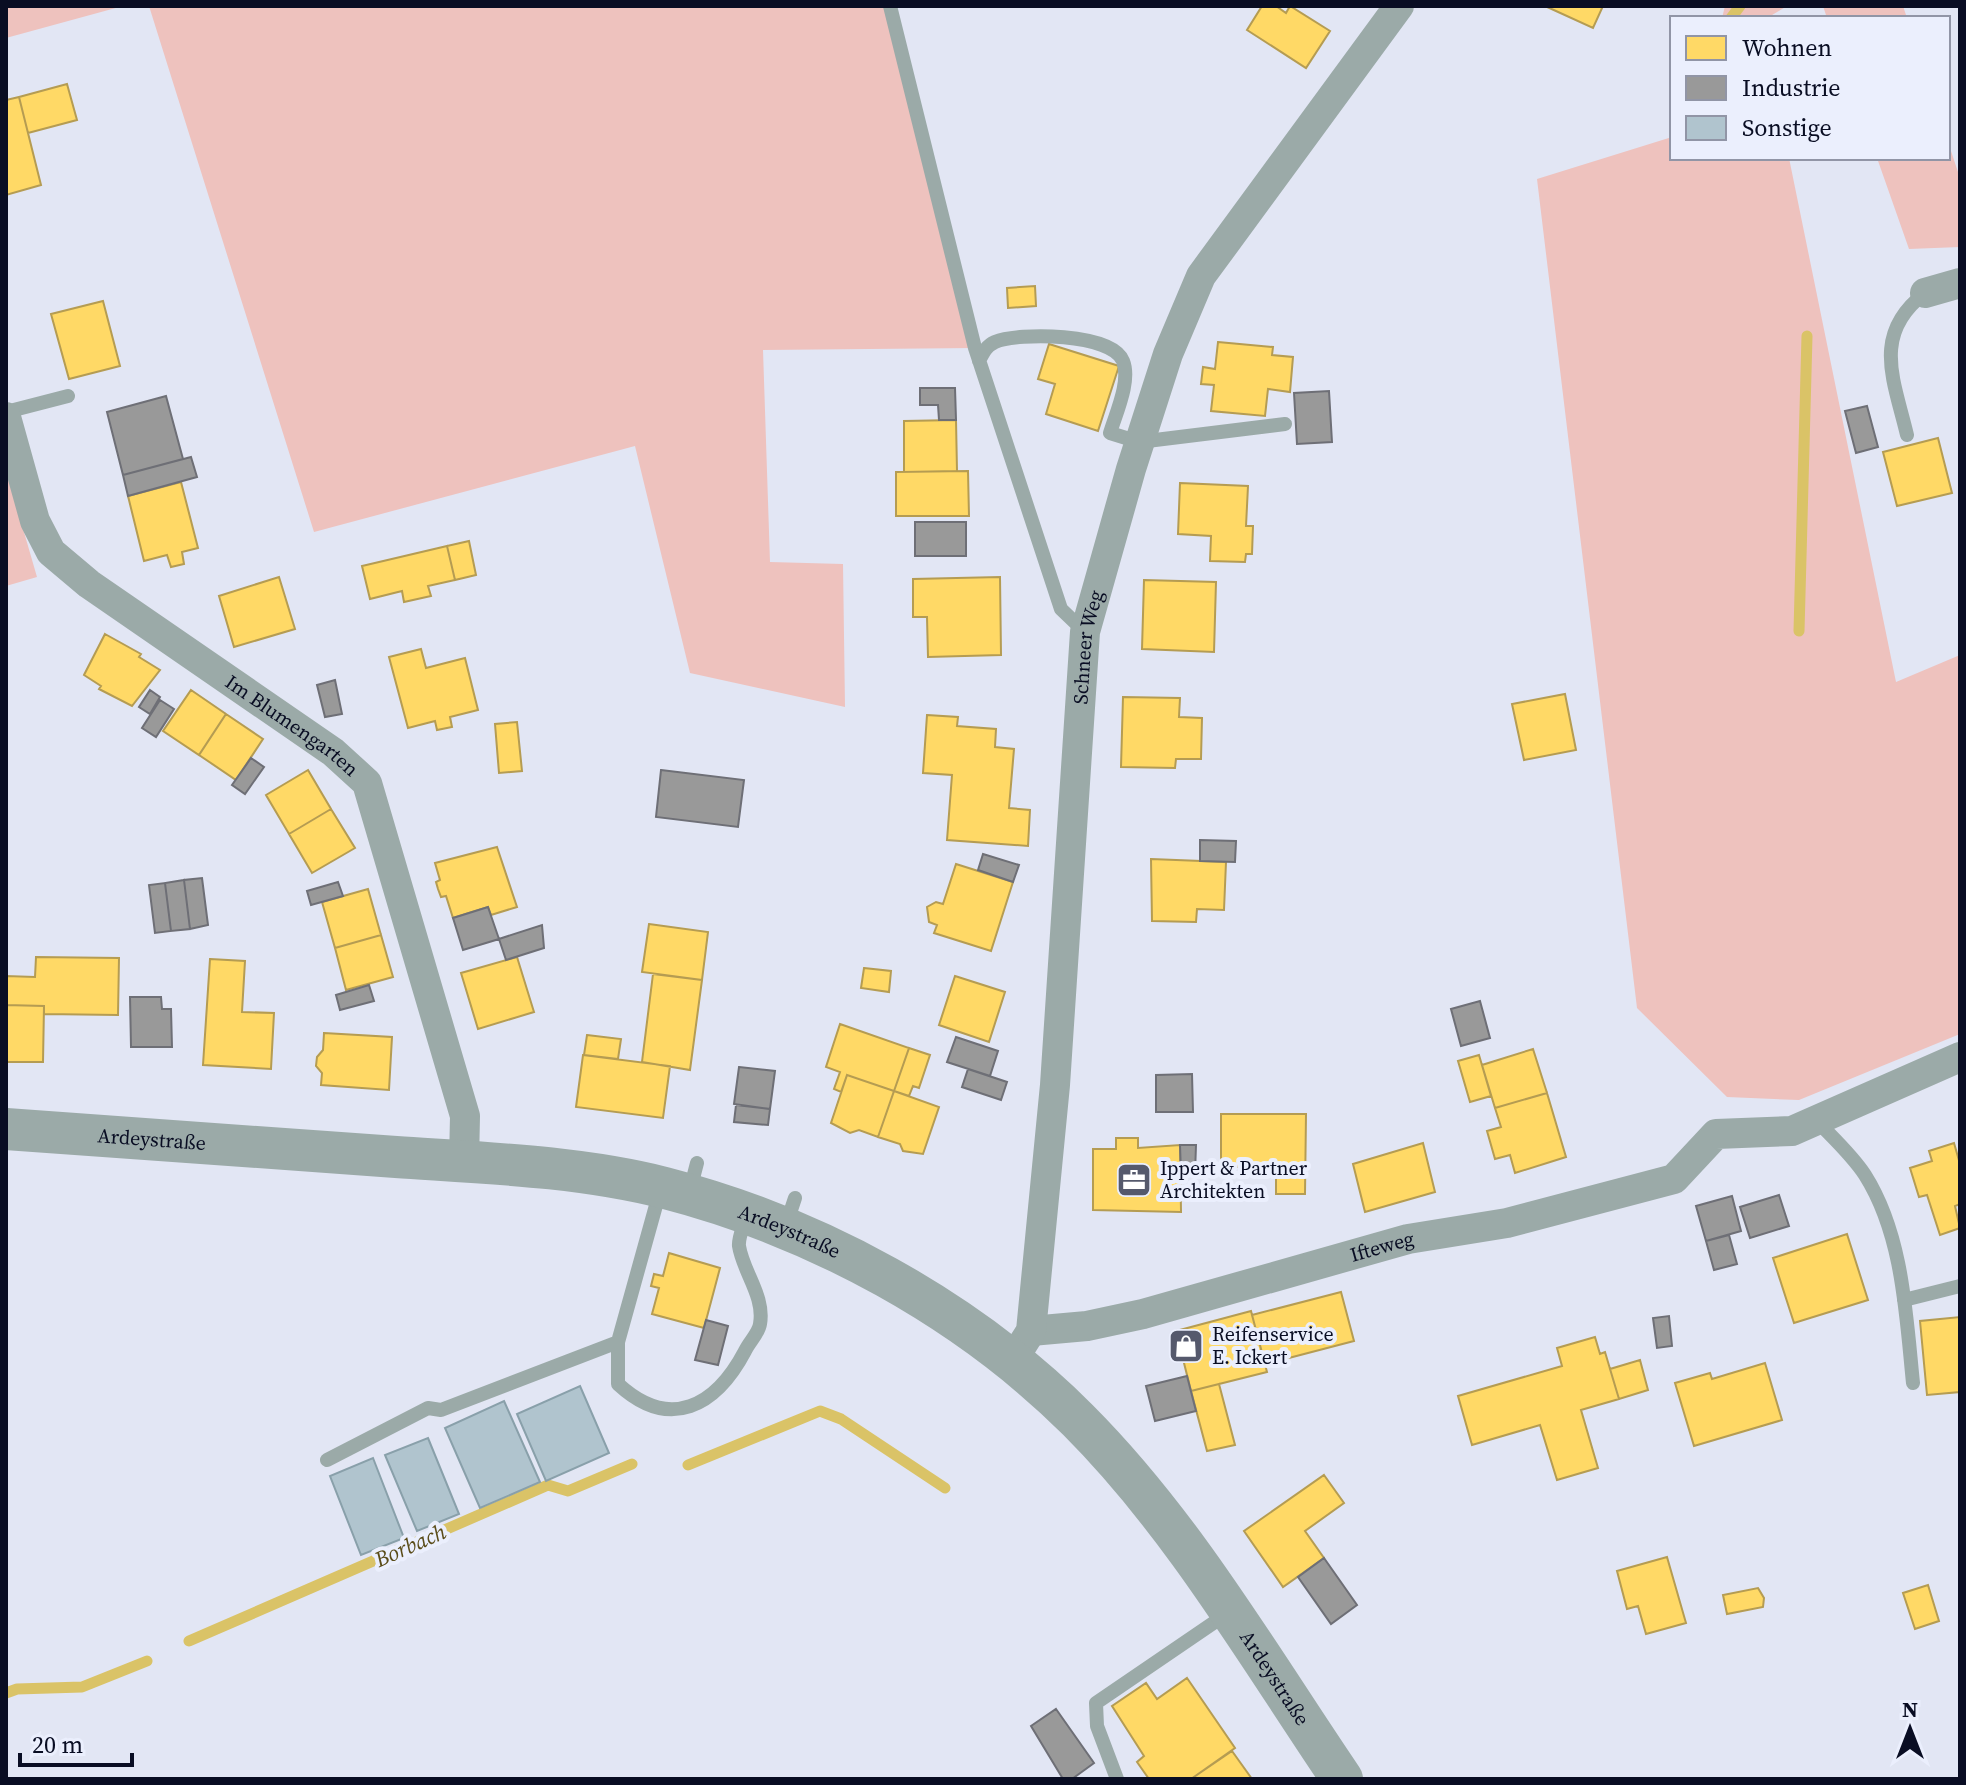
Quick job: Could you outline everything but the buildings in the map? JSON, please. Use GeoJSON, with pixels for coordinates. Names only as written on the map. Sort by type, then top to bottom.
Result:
{"type":"FeatureCollection","features":[{"type":"Feature","properties":{"kind":"main road","name":"Ardeystraße"},"geometry":{"type":"LineString","coordinates":[[6,1129],[464,1162],[682,1182],[776,1214],[907,1290],[1021,1346],[1053,1396],[1117,1461],[1177,1534],[1342,1779]]}},
{"type":"Feature","properties":{"kind":"street","name":"Schneer Weg"},"geometry":{"type":"LineString","coordinates":[[1021,1346],[1064,1085],[1085,632],[1139,442],[1177,329],[1201,276],[1399,6]]}},
{"type":"Feature","properties":{"kind":"street"},"geometry":{"type":"LineString","coordinates":[[1925,293],[1960,283]]}},
{"type":"Feature","properties":{"kind":"street","name":"Im Blumengarten"},"geometry":{"type":"LineString","coordinates":[[6,415],[51,552],[89,584],[333,752],[367,783],[465,1116],[464,1162]]}},
{"type":"Feature","properties":{"kind":"street"},"geometry":{"type":"LineString","coordinates":[[1816,1120],[1960,1057]]}},
{"type":"Feature","properties":{"kind":"street","name":"Ifteweg"},"geometry":{"type":"LineString","coordinates":[[1021,1346],[1142,1307],[1408,1239],[1507,1223],[1674,1179],[1716,1134],[1792,1131],[1816,1120]]}},
{"type":"Feature","properties":{"kind":"lane"},"geometry":{"type":"LineString","coordinates":[[890,6],[979,361],[1061,609],[1085,632]]}},
{"type":"Feature","properties":{"kind":"lane"},"geometry":{"type":"LineString","coordinates":[[1907,435],[1891,366],[1890,343],[1900,316],[1925,293]]}},
{"type":"Feature","properties":{"kind":"lane"},"geometry":{"type":"LineString","coordinates":[[979,361],[994,342],[1021,336],[1068,338],[1110,347],[1123,358],[1126,374],[1110,433],[1139,442],[1285,424]]}},
{"type":"Feature","properties":{"kind":"lane"},"geometry":{"type":"LineString","coordinates":[[6,415],[68,396]]}},
{"type":"Feature","properties":{"kind":"lane"},"geometry":{"type":"LineString","coordinates":[[1816,1120],[1856,1162],[1879,1202],[1904,1300],[1913,1383]]}},
{"type":"Feature","properties":{"kind":"lane"},"geometry":{"type":"LineString","coordinates":[[682,1182],[618,1342],[618,1384],[638,1403],[663,1410],[688,1408],[712,1395],[732,1376],[760,1325],[759,1302],[738,1244],[776,1214]]}},
{"type":"Feature","properties":{"kind":"lane"},"geometry":{"type":"LineString","coordinates":[[1904,1300],[1960,1286]]}},
{"type":"Feature","properties":{"kind":"lane"},"geometry":{"type":"LineString","coordinates":[[327,1460],[428,1408],[441,1410],[618,1342]]}},
{"type":"Feature","properties":{"kind":"lane"},"geometry":{"type":"LineString","coordinates":[[1117,1779],[1097,1726],[1096,1703],[1229,1613]]}},
{"type":"Feature","properties":{"kind":"shaded area"},"geometry":{"type":"Polygon","coordinates":[[[6,6],[123,6],[6,38],[6,6]]]}},
{"type":"Feature","properties":{"kind":"shaded area"},"geometry":{"type":"Polygon","coordinates":[[[149,6],[890,6],[975,348],[763,350],[770,562],[843,564],[845,707],[690,673],[635,446],[314,532],[149,6]]]}},
{"type":"Feature","properties":{"kind":"shaded area"},"geometry":{"type":"Polygon","coordinates":[[[1725,6],[1787,6],[1770,16],[1722,16],[1725,6]]]}},
{"type":"Feature","properties":{"kind":"shaded area"},"geometry":{"type":"Polygon","coordinates":[[[1823,6],[1903,6],[1906,16],[1826,16],[1823,6]]]}},
{"type":"Feature","properties":{"kind":"shaded area"},"geometry":{"type":"Polygon","coordinates":[[[1670,138],[1670,160],[1789,160],[1896,682],[1960,655],[1960,1034],[1799,1100],[1727,1097],[1637,1008],[1537,179],[1670,138]]]}},
{"type":"Feature","properties":{"kind":"shaded area"},"geometry":{"type":"Polygon","coordinates":[[[1950,148],[1960,178],[1960,247],[1909,249],[1878,160],[1950,160],[1950,148]]]}},
{"type":"Feature","properties":{"kind":"shaded area"},"geometry":{"type":"Polygon","coordinates":[[[6,470],[37,577],[6,586],[6,470]]]}},
{"type":"Feature","properties":{"kind":"waterway"},"geometry":{"type":"LineString","coordinates":[[1732,16],[1740,6]]}},
{"type":"Feature","properties":{"kind":"waterway"},"geometry":{"type":"LineString","coordinates":[[1799,631],[1807,336]]}},
{"type":"Feature","properties":{"kind":"waterway","name":"Borbach"},"geometry":{"type":"LineString","coordinates":[[688,1465],[820,1411],[841,1419],[945,1488]]}},
{"type":"Feature","properties":{"kind":"waterway","name":"Borbach"},"geometry":{"type":"LineString","coordinates":[[189,1641],[548,1485],[568,1491],[632,1464]]}},
{"type":"Feature","properties":{"kind":"waterway","name":"Borbach"},"geometry":{"type":"LineString","coordinates":[[6,1693],[17,1689],[82,1687],[147,1661]]}},
{"type":"Feature","properties":{"kind":"place","name":"Ippert & Partner Architekten"},"geometry":{"type":"Point","coordinates":[1134,1180]}},
{"type":"Feature","properties":{"kind":"place","name":"Reifenservice E. Ickert"},"geometry":{"type":"Point","coordinates":[1186,1346]}}]}
